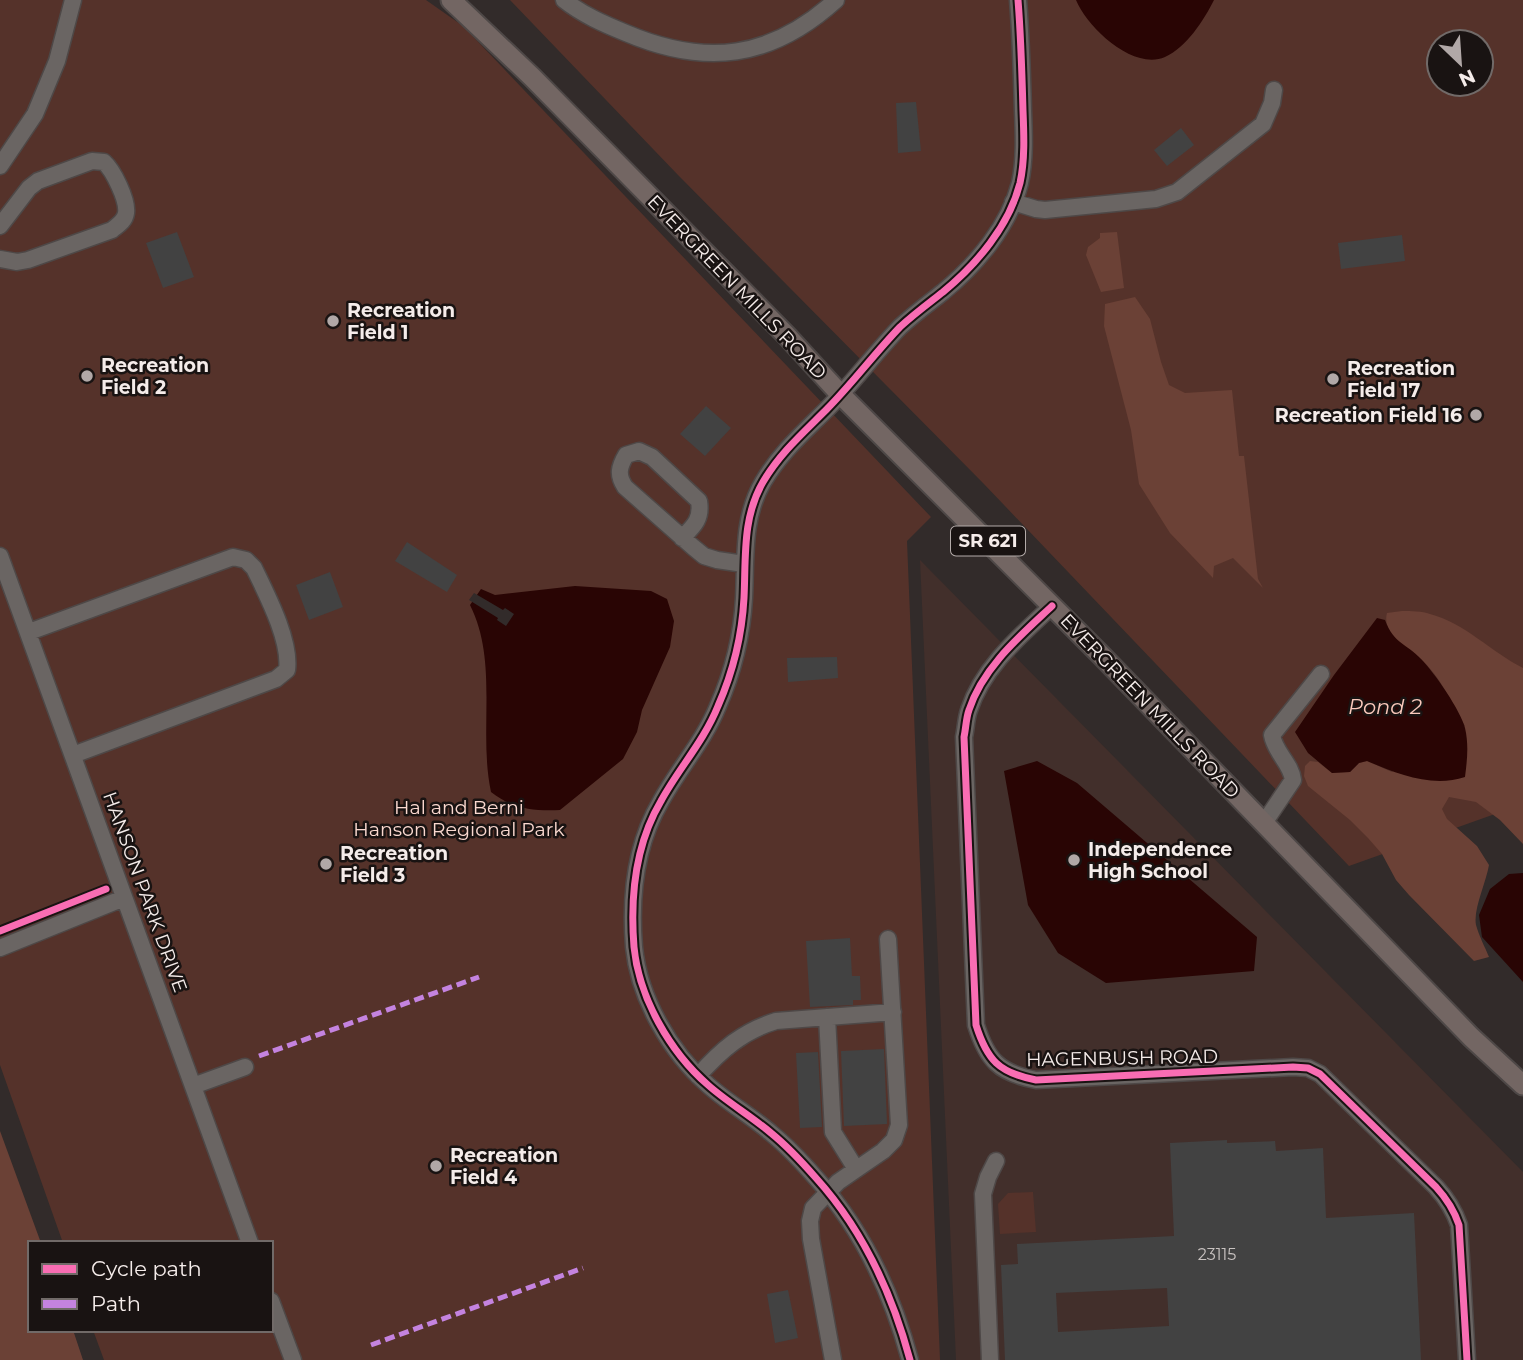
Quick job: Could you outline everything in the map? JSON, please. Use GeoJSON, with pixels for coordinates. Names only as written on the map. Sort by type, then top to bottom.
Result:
{"type":"FeatureCollection","features":[{"type":"Feature","properties":{"kind":"main road","name":"EVERGREEN MILLS ROAD"},"geometry":{"type":"LineString","coordinates":[[452,0],[533,77],[787,336],[840,394],[1052,606],[1472,1037],[1523,1085]]}},
{"type":"Feature","properties":{"kind":"street"},"geometry":{"type":"LineString","coordinates":[[0,166],[35,114],[57,61],[73,0]]}},
{"type":"Feature","properties":{"kind":"street"},"geometry":{"type":"LineString","coordinates":[[564,0],[603,24],[638,39],[704,54],[740,51],[775,41],[803,26],[836,0]]}},
{"type":"Feature","properties":{"kind":"street"},"geometry":{"type":"LineString","coordinates":[[909,1360],[890,1296],[858,1235],[828,1192],[790,1150],[698,1076],[688,1066],[662,1027],[648,999],[634,950],[634,894],[638,858],[650,821],[705,735],[727,684],[742,620],[747,526],[761,485],[795,439],[901,327],[944,291],[977,258],[993,240],[1013,202],[1021,180],[1024,148],[1018,0]]}},
{"type":"Feature","properties":{"kind":"street"},"geometry":{"type":"LineString","coordinates":[[1013,202],[1045,210],[1167,197],[1187,185],[1263,124],[1274,90]]}},
{"type":"Feature","properties":{"kind":"street"},"geometry":{"type":"LineString","coordinates":[[0,226],[33,184],[92,161],[104,162],[111,169],[125,204],[126,214],[122,223],[112,230],[28,261],[0,259]]}},
{"type":"Feature","properties":{"kind":"street"},"geometry":{"type":"LineString","coordinates":[[682,538],[698,521],[701,510],[699,501],[652,457],[639,451],[626,455],[619,466],[619,479],[625,487],[682,538],[704,556],[744,564]]}},
{"type":"Feature","properties":{"kind":"street","name":"HANSON PARK DRIVE"},"geometry":{"type":"LineString","coordinates":[[0,556],[249,1241]]}},
{"type":"Feature","properties":{"kind":"street"},"geometry":{"type":"LineString","coordinates":[[29,632],[233,557],[246,560],[254,568],[285,644],[289,657],[287,670],[276,679],[73,755]]}},
{"type":"Feature","properties":{"kind":"street","name":"HAGENBUSH ROAD"},"geometry":{"type":"LineString","coordinates":[[1052,606],[1008,648],[983,681],[969,710],[964,737],[976,1025],[982,1045],[1003,1070],[1036,1080],[1293,1067],[1308,1068],[1320,1074],[1436,1187],[1455,1214],[1459,1226],[1467,1360]]}},
{"type":"Feature","properties":{"kind":"street"},"geometry":{"type":"LineString","coordinates":[[1264,823],[1293,780],[1292,772],[1274,746],[1272,735],[1321,674]]}},
{"type":"Feature","properties":{"kind":"street"},"geometry":{"type":"LineString","coordinates":[[0,948],[124,898]]}},
{"type":"Feature","properties":{"kind":"street"},"geometry":{"type":"LineString","coordinates":[[833,1360],[810,1221],[813,1208],[856,1169],[883,1151],[894,1140],[899,1125],[888,939]]}},
{"type":"Feature","properties":{"kind":"street"},"geometry":{"type":"LineString","coordinates":[[698,1076],[727,1046],[759,1026],[776,1021],[893,1012]]}},
{"type":"Feature","properties":{"kind":"street"},"geometry":{"type":"LineString","coordinates":[[827,1017],[833,1132],[856,1169]]}},
{"type":"Feature","properties":{"kind":"street"},"geometry":{"type":"LineString","coordinates":[[193,1086],[245,1067]]}},
{"type":"Feature","properties":{"kind":"street"},"geometry":{"type":"LineString","coordinates":[[990,1360],[983,1194],[996,1161]]}},
{"type":"Feature","properties":{"kind":"street"},"geometry":{"type":"LineString","coordinates":[[273,1306],[293,1360]]}},
{"type":"Feature","properties":{"kind":"shaded area"},"geometry":{"type":"Polygon","coordinates":[[[1117,232],[1124,288],[1101,292],[1086,255],[1088,247],[1100,238],[1100,233],[1117,232]]]}},
{"type":"Feature","properties":{"kind":"shaded area"},"geometry":{"type":"Polygon","coordinates":[[[1135,297],[1150,319],[1169,385],[1185,393],[1232,390],[1239,456],[1244,456],[1258,579],[1263,588],[1233,558],[1214,566],[1213,578],[1170,533],[1139,484],[1131,430],[1104,326],[1105,304],[1135,297]]]}},
{"type":"Feature","properties":{"kind":"shaded area","name":"Independence High School"},"geometry":{"type":"Polygon","coordinates":[[[920,560],[1523,1172],[1523,1360],[956,1360],[920,560]]]}},
{"type":"Feature","properties":{"kind":"shaded area"},"geometry":{"type":"Polygon","coordinates":[[[1424,612],[1443,618],[1523,668],[1523,844],[1500,820],[1476,802],[1449,797],[1442,809],[1447,819],[1477,846],[1489,865],[1478,904],[1476,925],[1489,957],[1474,961],[1396,880],[1382,854],[1368,838],[1308,786],[1304,776],[1305,766],[1310,761],[1318,762],[1332,773],[1350,772],[1359,763],[1367,761],[1392,772],[1465,726],[1434,673],[1391,634],[1387,613],[1424,612]]]}},
{"type":"Feature","properties":{"kind":"shaded area"},"geometry":{"type":"Polygon","coordinates":[[[0,1131],[40,1241],[28,1241],[28,1332],[74,1332],[83,1360],[0,1360],[0,1131]]]}},
{"type":"Feature","properties":{"kind":"green space","name":"Hal and Berni Hanson Regional Park"},"geometry":{"type":"Polygon","coordinates":[[[0,0],[426,0],[463,26],[931,517],[907,541],[940,1360],[104,1360],[94,1332],[273,1332],[273,1241],[62,1241],[0,1065],[0,0]]]}},
{"type":"Feature","properties":{"kind":"green space"},"geometry":{"type":"Polygon","coordinates":[[[510,0],[1523,0],[1523,804],[1349,866],[983,483],[678,175],[510,0]]]}},
{"type":"Feature","properties":{"kind":"green space"},"geometry":{"type":"Polygon","coordinates":[[[1033,1192],[1036,1232],[1000,1234],[998,1204],[1008,1193],[1033,1192]]]}},
{"type":"Feature","properties":{"kind":"water"},"geometry":{"type":"Polygon","coordinates":[[[1076,0],[1214,0],[1200,24],[1180,47],[1165,57],[1152,60],[1139,58],[1113,44],[1090,22],[1076,0]]]}},
{"type":"Feature","properties":{"kind":"water"},"geometry":{"type":"Polygon","coordinates":[[[575,586],[651,591],[667,599],[674,621],[670,647],[642,710],[637,732],[623,759],[560,810],[524,808],[491,792],[486,745],[484,650],[470,605],[481,589],[495,595],[575,586]]]}},
{"type":"Feature","properties":{"kind":"water","name":"Pond 2"},"geometry":{"type":"Polygon","coordinates":[[[1377,618],[1385,620],[1396,639],[1426,665],[1458,712],[1467,741],[1465,777],[1440,781],[1415,778],[1367,761],[1359,763],[1350,772],[1332,773],[1308,753],[1295,732],[1377,618]]]}},
{"type":"Feature","properties":{"kind":"water"},"geometry":{"type":"Polygon","coordinates":[[[1037,761],[1077,783],[1257,937],[1254,971],[1106,983],[1058,953],[1028,905],[1004,771],[1037,761]]]}},
{"type":"Feature","properties":{"kind":"water"},"geometry":{"type":"Polygon","coordinates":[[[1523,873],[1523,982],[1482,937],[1479,915],[1490,889],[1509,874],[1523,873]]]}},
{"type":"Feature","properties":{"kind":"pier"},"geometry":{"type":"Polygon","coordinates":[[[474,593],[514,614],[506,626],[469,600],[474,593]]]}},
{"type":"Feature","properties":{"kind":"building"},"geometry":{"type":"Polygon","coordinates":[[[916,102],[921,151],[898,153],[896,103],[916,102]]]}},
{"type":"Feature","properties":{"kind":"building"},"geometry":{"type":"Polygon","coordinates":[[[1181,128],[1194,145],[1167,166],[1154,150],[1181,128]]]}},
{"type":"Feature","properties":{"kind":"building"},"geometry":{"type":"Polygon","coordinates":[[[177,232],[194,277],[163,288],[146,243],[177,232]]]}},
{"type":"Feature","properties":{"kind":"building"},"geometry":{"type":"Polygon","coordinates":[[[1402,235],[1405,261],[1341,269],[1338,243],[1402,235]]]}},
{"type":"Feature","properties":{"kind":"building"},"geometry":{"type":"Polygon","coordinates":[[[706,406],[731,428],[705,456],[680,434],[706,406]]]}},
{"type":"Feature","properties":{"kind":"building"},"geometry":{"type":"Polygon","coordinates":[[[407,542],[457,575],[447,592],[395,561],[407,542]]]}},
{"type":"Feature","properties":{"kind":"building"},"geometry":{"type":"Polygon","coordinates":[[[330,572],[343,607],[309,620],[296,585],[330,572]]]}},
{"type":"Feature","properties":{"kind":"building"},"geometry":{"type":"Polygon","coordinates":[[[837,657],[838,678],[788,682],[787,658],[837,657]]]}},
{"type":"Feature","properties":{"kind":"building"},"geometry":{"type":"Polygon","coordinates":[[[850,938],[852,976],[860,976],[861,1000],[853,1000],[853,1005],[810,1007],[806,941],[850,938]]]}},
{"type":"Feature","properties":{"kind":"building"},"geometry":{"type":"Polygon","coordinates":[[[884,1049],[887,1124],[844,1126],[841,1051],[884,1049]]]}},
{"type":"Feature","properties":{"kind":"building"},"geometry":{"type":"Polygon","coordinates":[[[818,1052],[822,1127],[800,1128],[796,1053],[818,1052]]]}},
{"type":"Feature","properties":{"kind":"building"},"geometry":{"type":"Polygon","coordinates":[[[1275,1141],[1276,1151],[1323,1148],[1326,1218],[1414,1213],[1421,1360],[1005,1360],[1001,1265],[1018,1264],[1017,1244],[1174,1236],[1170,1143],[1275,1141]],[[1167,1288],[1056,1293],[1058,1332],[1169,1326],[1167,1288]]]}},
{"type":"Feature","properties":{"kind":"building"},"geometry":{"type":"Polygon","coordinates":[[[788,1290],[798,1338],[775,1343],[767,1294],[788,1290]]]}},
{"type":"Feature","properties":{"kind":"marked path"},"geometry":{"type":"LineString","coordinates":[[259,1056],[479,977]]}},
{"type":"Feature","properties":{"kind":"marked path"},"geometry":{"type":"LineString","coordinates":[[371,1345],[583,1268]]}},
{"type":"Feature","properties":{"kind":"cycle path"},"geometry":{"type":"LineString","coordinates":[[910,1360],[903,1335],[874,1263],[833,1198],[783,1143],[694,1072],[659,1023],[642,985],[637,966],[633,928],[634,890],[640,853],[652,818],[706,731],[728,680],[741,626],[748,524],[763,482],[784,453],[836,400],[900,327],[956,281],[979,257],[1000,229],[1015,199],[1022,174],[1024,147],[1018,0]]}},
{"type":"Feature","properties":{"kind":"cycle path"},"geometry":{"type":"LineString","coordinates":[[1052,606],[1015,641],[983,680],[969,710],[964,737],[976,1025],[985,1047],[996,1063],[1004,1069],[1036,1080],[1293,1067],[1308,1068],[1320,1074],[1447,1200],[1459,1225],[1467,1360]]}},
{"type":"Feature","properties":{"kind":"cycle path"},"geometry":{"type":"LineString","coordinates":[[0,931],[106,889]]}},
{"type":"Feature","properties":{"kind":"place","name":"Recreation Field 1"},"geometry":{"type":"Point","coordinates":[333,321]}},
{"type":"Feature","properties":{"kind":"place","name":"Recreation Field 2"},"geometry":{"type":"Point","coordinates":[87,376]}},
{"type":"Feature","properties":{"kind":"place","name":"Recreation Field 17"},"geometry":{"type":"Point","coordinates":[1333,379]}},
{"type":"Feature","properties":{"kind":"place","name":"Recreation Field 16"},"geometry":{"type":"Point","coordinates":[1476,415]}},
{"type":"Feature","properties":{"kind":"place","name":"Independence High School"},"geometry":{"type":"Point","coordinates":[1074,860]}},
{"type":"Feature","properties":{"kind":"place","name":"Recreation Field 3"},"geometry":{"type":"Point","coordinates":[326,864]}},
{"type":"Feature","properties":{"kind":"place","name":"Recreation Field 4"},"geometry":{"type":"Point","coordinates":[436,1166]}}]}
